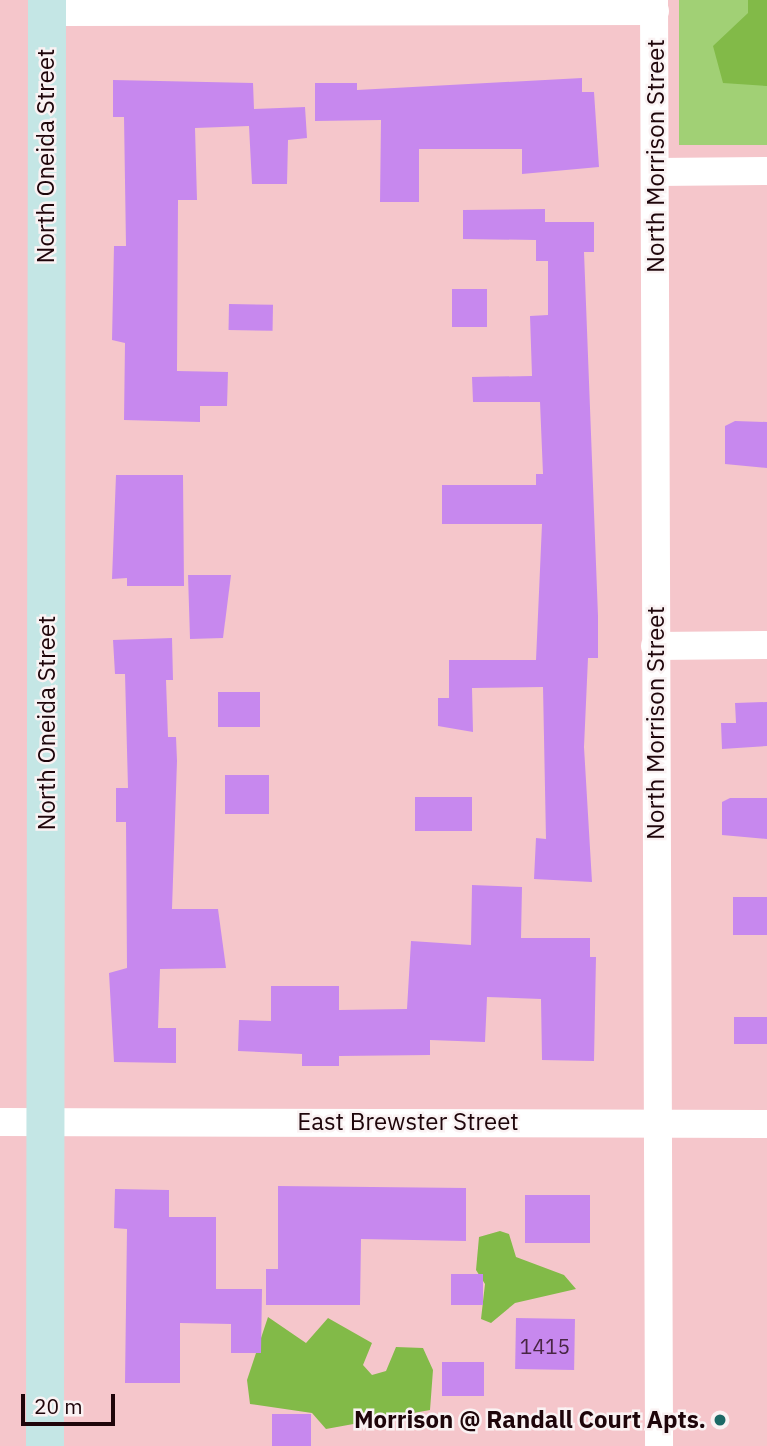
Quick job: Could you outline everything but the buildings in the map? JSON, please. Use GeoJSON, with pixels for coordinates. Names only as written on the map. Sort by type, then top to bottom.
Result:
{"type":"FeatureCollection","features":[{"type":"Feature","properties":{"kind":"main road","name":"North Oneida Street"},"geometry":{"type":"LineString","coordinates":[[45,1446],[48,1122],[47,6]]}},
{"type":"Feature","properties":{"kind":"street"},"geometry":{"type":"LineString","coordinates":[[47,6],[654,5]]}},
{"type":"Feature","properties":{"kind":"street","name":"North Morrison Street"},"geometry":{"type":"LineString","coordinates":[[654,5],[657,172],[655,646],[659,1446]]}},
{"type":"Feature","properties":{"kind":"street"},"geometry":{"type":"LineString","coordinates":[[657,172],[767,171]]}},
{"type":"Feature","properties":{"kind":"street"},"geometry":{"type":"LineString","coordinates":[[655,646],[767,645]]}},
{"type":"Feature","properties":{"kind":"street","name":"East Brewster Street"},"geometry":{"type":"LineString","coordinates":[[0,1122],[767,1124]]}},
{"type":"Feature","properties":{"kind":"green space"},"geometry":{"type":"Polygon","coordinates":[[[679,0],[767,0],[767,145],[679,145],[679,0]]]}},
{"type":"Feature","properties":{"kind":"green space"},"geometry":{"type":"Polygon","coordinates":[[[748,0],[767,0],[767,86],[723,83],[713,46],[748,13],[748,0]]]}},
{"type":"Feature","properties":{"kind":"green space"},"geometry":{"type":"Polygon","coordinates":[[[500,1231],[509,1234],[516,1257],[564,1275],[576,1289],[515,1303],[491,1323],[481,1319],[485,1284],[476,1270],[479,1237],[500,1231]]]}},
{"type":"Feature","properties":{"kind":"green space"},"geometry":{"type":"Polygon","coordinates":[[[268,1317],[306,1343],[328,1318],[372,1343],[363,1365],[372,1375],[386,1371],[396,1347],[423,1348],[433,1370],[430,1410],[326,1429],[312,1413],[250,1404],[247,1380],[268,1317]]]}},
{"type":"Feature","properties":{"kind":"place","name":"Morrison @ Randall Court Apts."},"geometry":{"type":"Point","coordinates":[720,1420]}}]}
